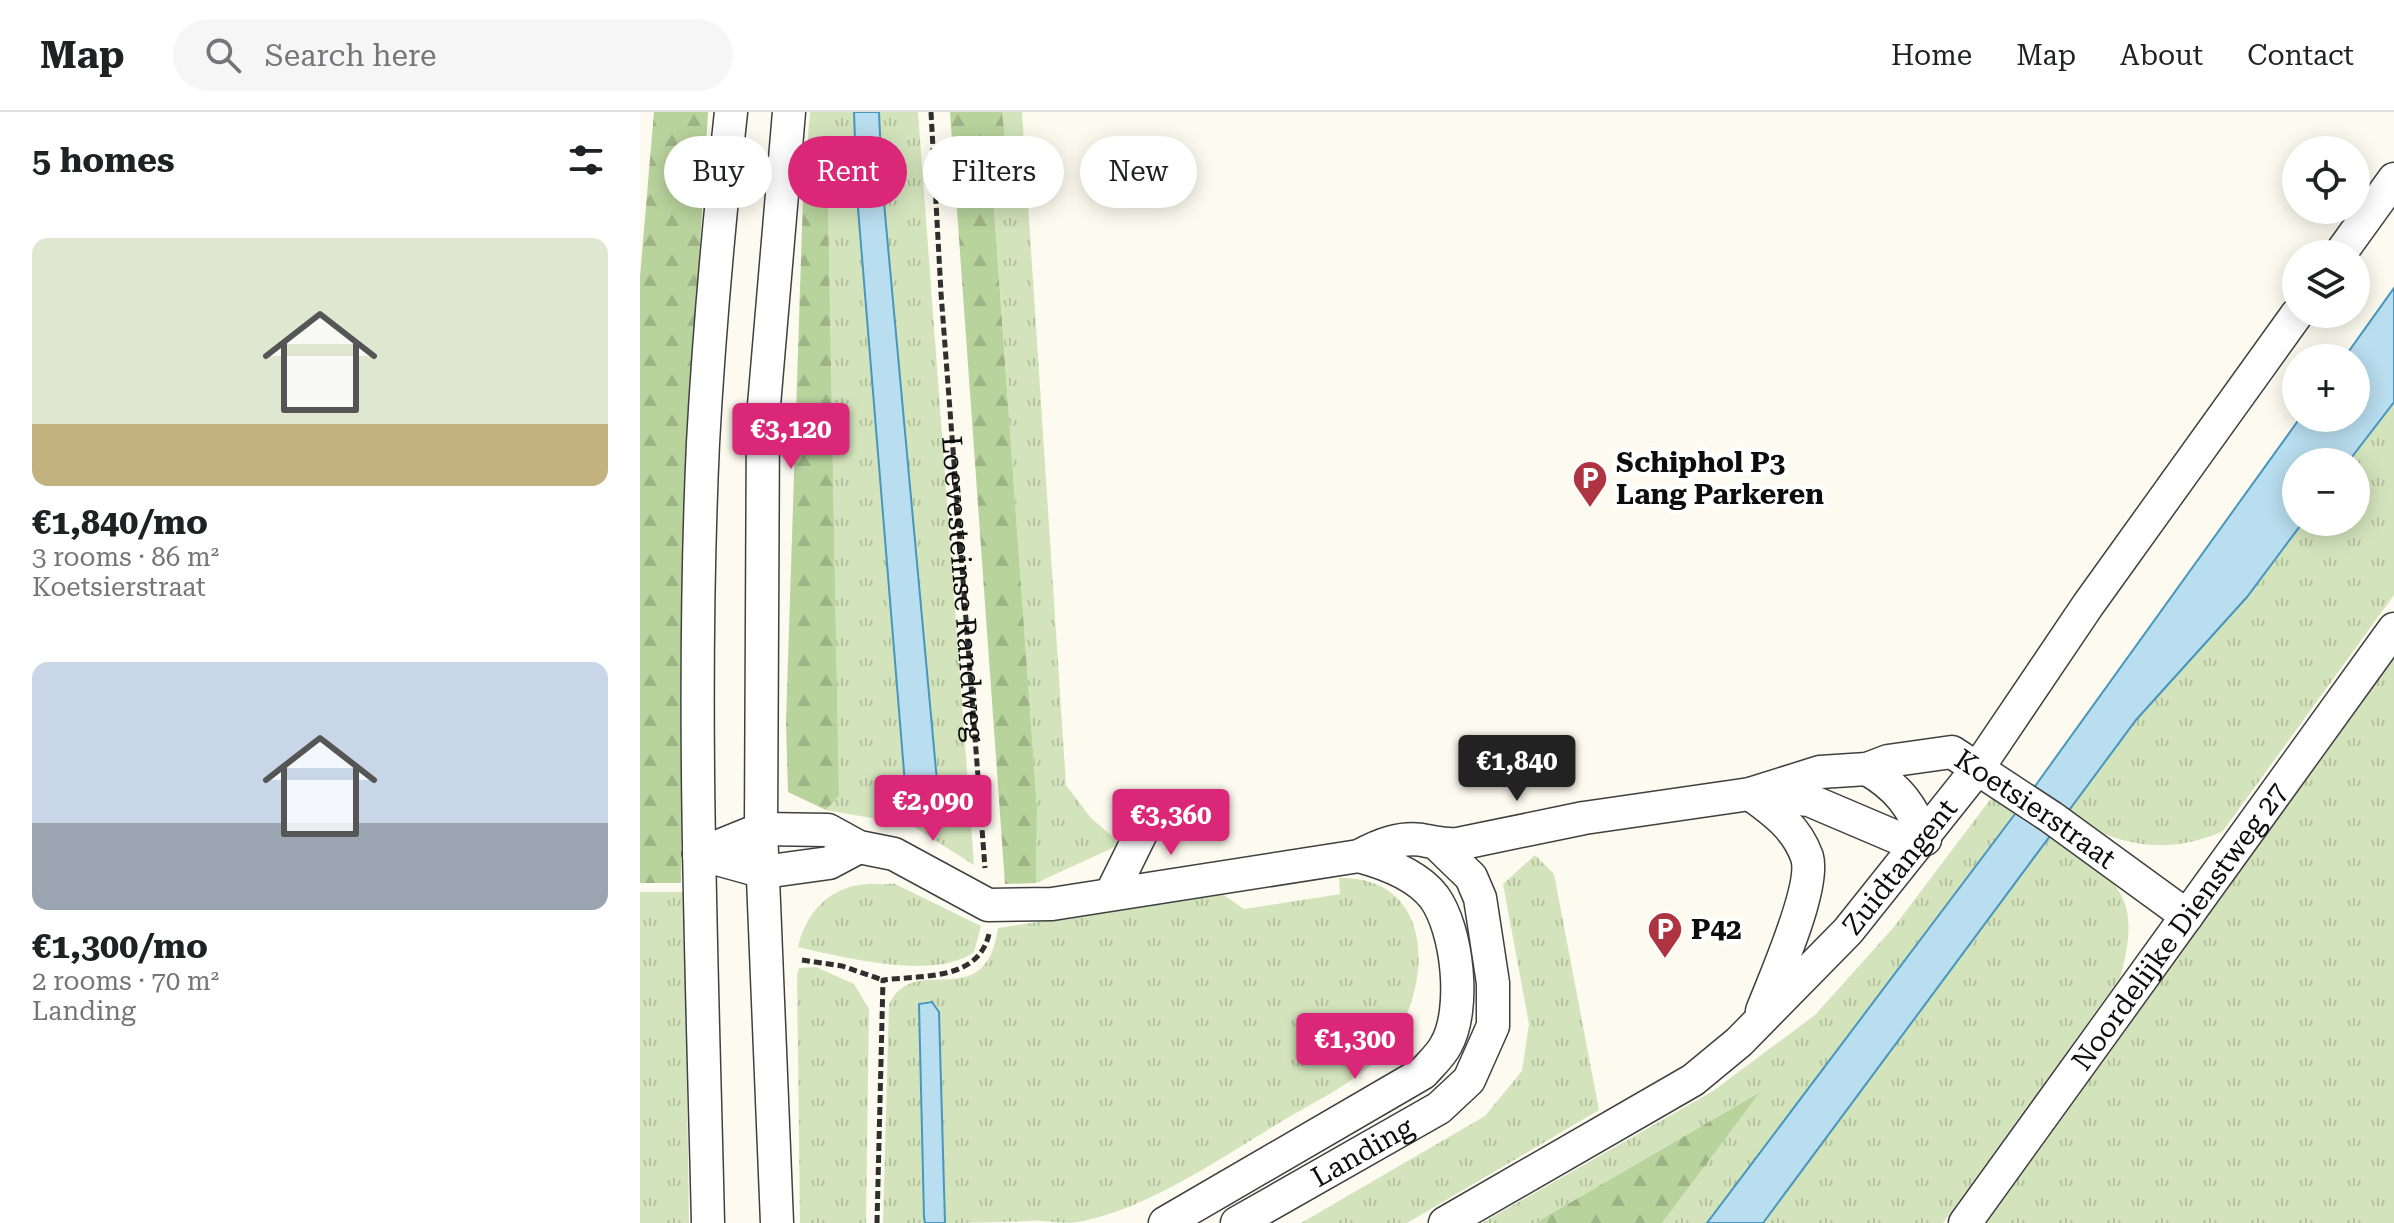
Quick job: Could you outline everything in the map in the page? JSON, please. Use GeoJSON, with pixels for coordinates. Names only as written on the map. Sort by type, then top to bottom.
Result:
{"type":"FeatureCollection","features":[{"type":"Feature","properties":{"kind":"street"},"geometry":{"type":"LineString","coordinates":[[708,1223],[699,854],[703,444],[719,219],[731,112]]}},
{"type":"Feature","properties":{"kind":"street"},"geometry":{"type":"LineString","coordinates":[[777,1223],[761,829],[763,417],[789,112]]}},
{"type":"Feature","properties":{"kind":"street"},"geometry":{"type":"LineString","coordinates":[[2350,240],[2394,179]]}},
{"type":"Feature","properties":{"kind":"street","name":"Zuidtangent"},"geometry":{"type":"LineString","coordinates":[[1445,1223],[1693,1080],[1757,1023],[1848,931],[1925,839],[1978,768],[2088,605],[2287,328]]}},
{"type":"Feature","properties":{"kind":"street","name":"Noordelijke Dienstweg 27"},"geometry":{"type":"LineString","coordinates":[[1965,1223],[2394,629]]}},
{"type":"Feature","properties":{"kind":"street","name":"Koetsierstraat"},"geometry":{"type":"LineString","coordinates":[[699,854],[761,829],[828,830],[859,847],[894,854],[988,905],[1052,904],[1359,856],[1382,843],[1426,840],[1439,846],[1600,816],[1750,794],[1820,772],[1867,769],[1888,761],[1952,752],[2060,823],[2187,916]]}},
{"type":"Feature","properties":{"kind":"street"},"geometry":{"type":"LineString","coordinates":[[1867,769],[1900,791],[1915,812],[1925,839]]}},
{"type":"Feature","properties":{"kind":"street"},"geometry":{"type":"LineString","coordinates":[[1750,794],[1796,833],[1808,860],[1794,927],[1757,1023]]}},
{"type":"Feature","properties":{"kind":"street","name":"Koetsierstraat"},"geometry":{"type":"LineString","coordinates":[[1750,794],[1809,800],[1896,837],[1925,839]]}},
{"type":"Feature","properties":{"kind":"street"},"geometry":{"type":"LineString","coordinates":[[1111,894],[1153,809]]}},
{"type":"Feature","properties":{"kind":"street"},"geometry":{"type":"LineString","coordinates":[[1359,856],[1410,877],[1439,846]]}},
{"type":"Feature","properties":{"kind":"street","name":"Landing"},"geometry":{"type":"LineString","coordinates":[[1237,1223],[1439,1108],[1469,1080],[1493,1026],[1493,983],[1480,898],[1471,877],[1439,846]]}},
{"type":"Feature","properties":{"kind":"street"},"geometry":{"type":"LineString","coordinates":[[699,854],[764,872],[829,863],[859,847]]}},
{"type":"Feature","properties":{"kind":"street","name":"Landing"},"geometry":{"type":"LineString","coordinates":[[1165,1223],[1423,1073],[1446,1046],[1457,1017],[1458,978],[1446,926],[1434,897],[1410,877]]}},
{"type":"Feature","properties":{"kind":"path","name":"Loevesteinse Randweg"},"geometry":{"type":"LineString","coordinates":[[883,980],[965,969],[979,959],[989,936],[931,112]]}},
{"type":"Feature","properties":{"kind":"path"},"geometry":{"type":"LineString","coordinates":[[802,960],[842,966],[883,980],[877,1223]]}},
{"type":"Feature","properties":{"kind":"green space"},"geometry":{"type":"Polygon","coordinates":[[[654,112],[708,112],[707,136],[664,136],[664,208],[702,208],[687,467],[681,883],[640,883],[640,277],[654,112]]]}},
{"type":"Feature","properties":{"kind":"green space"},"geometry":{"type":"Polygon","coordinates":[[[810,112],[854,112],[856,136],[808,136],[810,112]]]}},
{"type":"Feature","properties":{"kind":"green space"},"geometry":{"type":"Polygon","coordinates":[[[879,112],[918,112],[974,865],[911,825],[826,810],[839,796],[828,208],[861,208],[905,784],[937,780],[884,208],[907,208],[907,136],[880,136],[879,112]]]}},
{"type":"Feature","properties":{"kind":"green space"},"geometry":{"type":"Polygon","coordinates":[[[950,112],[1002,112],[1005,136],[952,136],[950,112]]]}},
{"type":"Feature","properties":{"kind":"green space"},"geometry":{"type":"Polygon","coordinates":[[[1002,112],[1022,112],[1024,136],[1005,136],[1002,112]]]}},
{"type":"Feature","properties":{"kind":"green space"},"geometry":{"type":"Polygon","coordinates":[[[803,208],[828,208],[839,796],[826,810],[788,792],[786,722],[803,208]]]}},
{"type":"Feature","properties":{"kind":"green space"},"geometry":{"type":"Polygon","coordinates":[[[957,208],[995,208],[1037,807],[1036,883],[1005,884],[957,208]]]}},
{"type":"Feature","properties":{"kind":"green space"},"geometry":{"type":"Polygon","coordinates":[[[994,208],[1028,208],[1066,785],[1091,818],[1121,844],[1036,883],[1037,807],[994,208]]]}},
{"type":"Feature","properties":{"kind":"green space"},"geometry":{"type":"Polygon","coordinates":[[[2394,401],[2394,595],[2223,831],[2181,844],[2142,844],[2103,833],[2064,814],[2136,720],[2247,597],[2293,536],[2370,536],[2370,448],[2359,448],[2394,401]]]}},
{"type":"Feature","properties":{"kind":"green space"},"geometry":{"type":"Polygon","coordinates":[[[2394,651],[2394,1223],[1980,1223],[2394,651]]]}},
{"type":"Feature","properties":{"kind":"green space"},"geometry":{"type":"Polygon","coordinates":[[[1992,797],[2015,814],[1707,1223],[1662,1223],[1758,1093],[1535,1223],[1482,1223],[1713,1091],[1815,1015],[1894,927],[1992,797]]]}},
{"type":"Feature","properties":{"kind":"green space"},"geometry":{"type":"Polygon","coordinates":[[[2048,836],[2092,865],[2119,891],[2126,906],[2129,925],[2120,978],[1943,1223],[1763,1223],[2048,836]]]}},
{"type":"Feature","properties":{"kind":"green space"},"geometry":{"type":"Polygon","coordinates":[[[1535,855],[1554,874],[1599,1110],[1407,1223],[1301,1223],[1485,1116],[1522,1071],[1529,1024],[1503,884],[1535,855]]]}},
{"type":"Feature","properties":{"kind":"green space"},"geometry":{"type":"Polygon","coordinates":[[[1339,878],[1373,883],[1397,898],[1412,921],[1418,948],[1417,979],[1409,1009],[1395,1038],[1366,1069],[1212,1164],[1126,1208],[1070,1223],[945,1223],[939,1012],[920,1004],[925,1223],[883,1223],[889,1005],[900,989],[915,982],[964,977],[979,970],[991,955],[998,928],[1222,894],[1244,909],[1340,894],[1339,878]]]}},
{"type":"Feature","properties":{"kind":"green space"},"geometry":{"type":"Polygon","coordinates":[[[893,883],[981,926],[974,952],[957,961],[913,966],[863,961],[798,947],[814,912],[831,896],[854,886],[893,883]]]}},
{"type":"Feature","properties":{"kind":"green space"},"geometry":{"type":"Polygon","coordinates":[[[640,892],[684,892],[689,1223],[640,1223],[640,892]]]}},
{"type":"Feature","properties":{"kind":"green space"},"geometry":{"type":"Polygon","coordinates":[[[816,967],[854,984],[869,1009],[866,1223],[800,1223],[797,974],[799,968],[816,967]]]}},
{"type":"Feature","properties":{"kind":"green space"},"geometry":{"type":"Polygon","coordinates":[[[1760,1092],[1662,1223],[1535,1223],[1760,1092]]]}},
{"type":"Feature","properties":{"kind":"water"},"geometry":{"type":"Polygon","coordinates":[[[854,112],[879,112],[880,136],[855,136],[854,112]]]}},
{"type":"Feature","properties":{"kind":"water"},"geometry":{"type":"Polygon","coordinates":[[[858,208],[884,208],[937,781],[905,784],[858,208]]]}},
{"type":"Feature","properties":{"kind":"water"},"geometry":{"type":"Polygon","coordinates":[[[2394,288],[2394,402],[2359,448],[2282,448],[2282,536],[2293,536],[2247,597],[2136,720],[1763,1223],[1707,1223],[2015,814],[2290,432],[2370,432],[2370,344],[2354,344],[2365,328],[2370,328],[2370,322],[2394,288]]]}},
{"type":"Feature","properties":{"kind":"water"},"geometry":{"type":"Polygon","coordinates":[[[932,1002],[939,1012],[945,1223],[925,1223],[924,1217],[919,1004],[932,1002]]]}},
{"type":"Feature","properties":{"kind":"place","name":"Schiphol P3 Lang Parkeren"},"geometry":{"type":"Point","coordinates":[1590,509]}},
{"type":"Feature","properties":{"kind":"place","name":"P42"},"geometry":{"type":"Point","coordinates":[1665,960]}}]}
